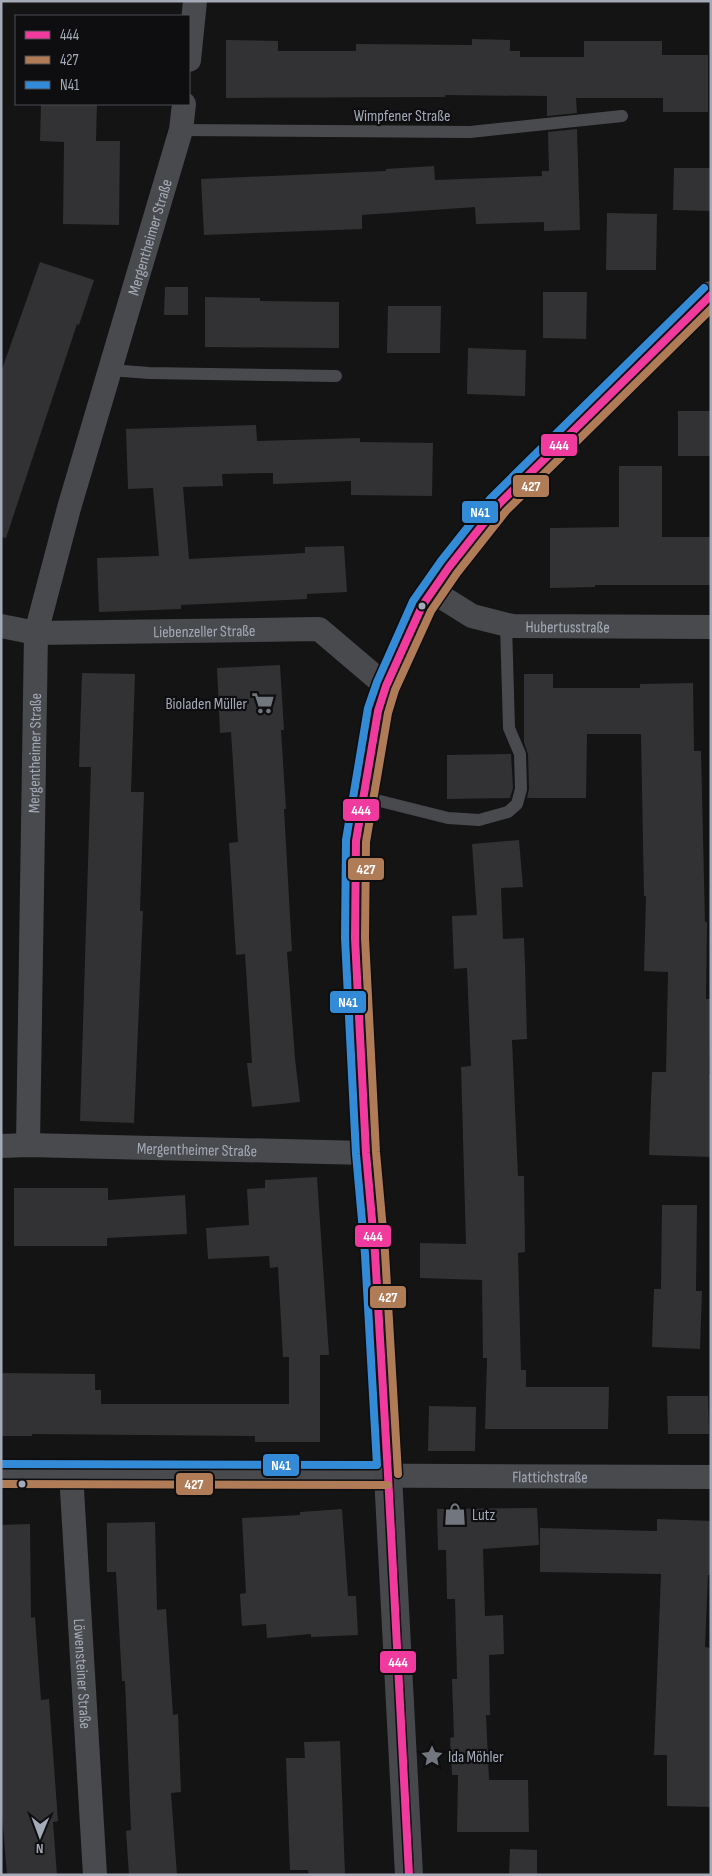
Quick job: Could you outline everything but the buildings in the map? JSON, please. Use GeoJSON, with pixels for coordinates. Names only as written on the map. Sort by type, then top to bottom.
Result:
{"type":"FeatureCollection","features":[{"type":"Feature","properties":{"kind":"main road"},"geometry":{"type":"LineString","coordinates":[[409,1875],[388,1475],[375,1253],[366,1153],[355,938],[356,841],[378,711],[386,686],[422,606],[432,590],[499,504],[711,295]]}},
{"type":"Feature","properties":{"kind":"street"},"geometry":{"type":"LineString","coordinates":[[190,50],[195,1]]}},
{"type":"Feature","properties":{"kind":"street","name":"Mergentheimer Straße"},"geometry":{"type":"LineString","coordinates":[[28,1145],[36,633],[69,508],[181,130],[184,105]]}},
{"type":"Feature","properties":{"kind":"street","name":"Hubertusstraße"},"geometry":{"type":"LineString","coordinates":[[432,590],[472,616],[512,626],[711,627]]}},
{"type":"Feature","properties":{"kind":"street","name":"Liebenzeller Straße"},"geometry":{"type":"LineString","coordinates":[[1,626],[36,633],[319,630],[386,686]]}},
{"type":"Feature","properties":{"kind":"street","name":"Mergentheimer Straße"},"geometry":{"type":"LineString","coordinates":[[1,1146],[28,1145],[366,1153]]}},
{"type":"Feature","properties":{"kind":"street","name":"Löwensteiner Straße"},"geometry":{"type":"LineString","coordinates":[[72,1473],[95,1875]]}},
{"type":"Feature","properties":{"kind":"street","name":"Flattichstraße"},"geometry":{"type":"LineString","coordinates":[[1,1474],[711,1477]]}},
{"type":"Feature","properties":{"kind":"lane","name":"Wimpfener Straße"},"geometry":{"type":"LineString","coordinates":[[181,130],[470,132],[622,116]]}},
{"type":"Feature","properties":{"kind":"lane"},"geometry":{"type":"LineString","coordinates":[[110,370],[149,373],[336,376]]}},
{"type":"Feature","properties":{"kind":"lane"},"geometry":{"type":"LineString","coordinates":[[364,797],[448,818],[479,820],[508,812],[517,804],[521,789],[520,754],[509,728],[506,624]]}},
{"type":"Feature","properties":{"kind":"transit line","name":"N41"},"geometry":{"type":"LineString","coordinates":[[1,1464],[377,1465],[365,1254],[356,1154],[345,938],[346,840],[368,708],[377,682],[413,601],[441,561],[491,498],[704,288]]}},
{"type":"Feature","properties":{"kind":"transit line","name":"444"},"geometry":{"type":"LineString","coordinates":[[409,1875],[388,1475],[375,1253],[366,1153],[355,938],[356,841],[378,711],[386,686],[422,606],[449,567],[499,504],[711,295]]}},
{"type":"Feature","properties":{"kind":"transit line","name":"427"},"geometry":{"type":"LineString","coordinates":[[398,1474],[385,1252],[376,1152],[365,938],[366,842],[388,713],[395,690],[431,611],[457,573],[506,511],[711,309]]}},
{"type":"Feature","properties":{"kind":"transit line","name":"427"},"geometry":{"type":"LineString","coordinates":[[1,1484],[388,1485]]}},
{"type":"Feature","properties":{"kind":"place","name":"Bioladen Müller"},"geometry":{"type":"Point","coordinates":[263,703]}},
{"type":"Feature","properties":{"kind":"place","name":"Lutz"},"geometry":{"type":"Point","coordinates":[455,1514]}},
{"type":"Feature","properties":{"kind":"place","name":"Ida Möhler"},"geometry":{"type":"Point","coordinates":[432,1756]}}]}
